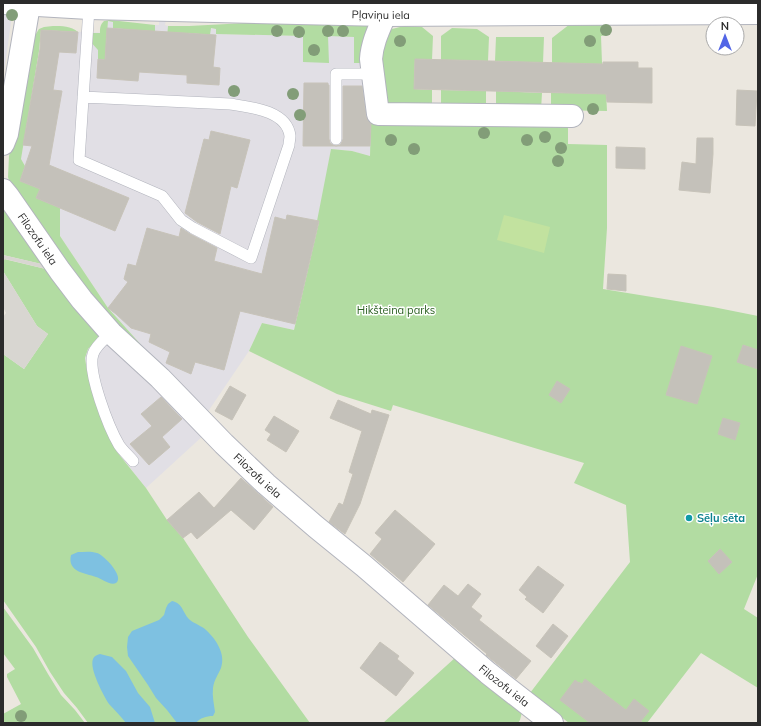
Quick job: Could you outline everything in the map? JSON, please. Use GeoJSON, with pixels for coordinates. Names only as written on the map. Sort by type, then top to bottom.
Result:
{"type":"FeatureCollection","features":[{"type":"Feature","properties":{"kind":"street","name":"Pļaviņu iela"},"geometry":{"type":"LineString","coordinates":[[3,3],[89,8],[385,15],[758,13]]}},
{"type":"Feature","properties":{"kind":"street"},"geometry":{"type":"LineString","coordinates":[[3,144],[7,134],[30,5]]}},
{"type":"Feature","properties":{"kind":"street"},"geometry":{"type":"LineString","coordinates":[[385,15],[375,40],[371,59],[378,114],[572,116]]}},
{"type":"Feature","properties":{"kind":"street","name":"Filozofu iela"},"geometry":{"type":"LineString","coordinates":[[3,190],[82,300],[111,333],[160,378],[224,444],[266,484],[316,527],[364,566],[488,673],[552,723]]}},
{"type":"Feature","properties":{"kind":"lane"},"geometry":{"type":"LineString","coordinates":[[83,97],[247,106],[274,114],[282,121],[288,128],[290,136],[289,145],[251,258],[193,228],[181,220],[162,196],[79,160],[83,97],[89,8]]}},
{"type":"Feature","properties":{"kind":"lane"},"geometry":{"type":"LineString","coordinates":[[336,139],[336,74],[373,74]]}},
{"type":"Feature","properties":{"kind":"lane"},"geometry":{"type":"LineString","coordinates":[[111,333],[93,353],[92,368],[108,423],[120,445],[133,461]]}},
{"type":"Feature","properties":{"kind":"shaded area"},"geometry":{"type":"Polygon","coordinates":[[[3,13],[12,15],[3,80],[3,13]]]}},
{"type":"Feature","properties":{"kind":"shaded area"},"geometry":{"type":"Polygon","coordinates":[[[159,20],[166,20],[165,25],[168,26],[167,37],[189,33],[210,35],[210,28],[216,29],[216,34],[303,36],[303,62],[328,36],[385,37],[370,156],[352,151],[331,149],[319,221],[294,330],[262,323],[249,351],[205,416],[108,308],[60,236],[60,208],[36,198],[20,181],[25,166],[21,159],[39,51],[41,30],[106,33],[108,21],[113,22],[113,28],[134,30],[155,37],[155,25],[159,25],[159,20]]]}},
{"type":"Feature","properties":{"kind":"shaded area"},"geometry":{"type":"Polygon","coordinates":[[[3,255],[50,266],[54,271],[5,259],[3,262],[3,255]]]}},
{"type":"Feature","properties":{"kind":"shaded area"},"geometry":{"type":"Polygon","coordinates":[[[3,271],[37,326],[48,334],[24,369],[3,354],[3,317],[6,313],[3,307],[3,271]]]}},
{"type":"Feature","properties":{"kind":"shaded area"},"geometry":{"type":"Polygon","coordinates":[[[99,335],[205,434],[146,488],[117,452],[99,411],[87,371],[85,358],[88,349],[96,341],[99,335]]]}},
{"type":"Feature","properties":{"kind":"green space"},"geometry":{"type":"Polygon","coordinates":[[[110,20],[155,25],[155,37],[134,30],[113,28],[113,22],[108,21],[105,60],[98,59],[98,50],[89,40],[89,33],[100,33],[100,27],[104,21],[110,20]]]}},
{"type":"Feature","properties":{"kind":"green space"},"geometry":{"type":"Polygon","coordinates":[[[265,22],[369,25],[362,63],[354,63],[354,37],[328,36],[329,63],[303,62],[303,36],[216,34],[216,29],[211,28],[210,35],[189,33],[188,39],[167,37],[168,26],[265,22]]]}},
{"type":"Feature","properties":{"kind":"green space"},"geometry":{"type":"Polygon","coordinates":[[[570,24],[605,24],[608,26],[608,35],[601,36],[603,90],[606,91],[607,111],[551,110],[551,93],[579,93],[580,64],[552,63],[552,38],[570,24]]]}},
{"type":"Feature","properties":{"kind":"green space"},"geometry":{"type":"Polygon","coordinates":[[[53,26],[69,27],[78,32],[41,30],[39,51],[21,159],[25,166],[20,181],[40,189],[36,198],[60,208],[60,236],[108,308],[205,416],[108,320],[10,184],[8,177],[9,156],[28,80],[34,37],[39,29],[53,26]]]}},
{"type":"Feature","properties":{"kind":"green space"},"geometry":{"type":"Polygon","coordinates":[[[404,26],[422,27],[433,36],[432,60],[415,59],[414,89],[432,90],[432,110],[387,104],[380,45],[392,29],[404,26]]]}},
{"type":"Feature","properties":{"kind":"green space"},"geometry":{"type":"Polygon","coordinates":[[[452,28],[477,29],[489,37],[488,61],[441,60],[441,36],[452,28]]]}},
{"type":"Feature","properties":{"kind":"green space"},"geometry":{"type":"Polygon","coordinates":[[[496,37],[544,37],[543,63],[495,61],[496,37]]]}},
{"type":"Feature","properties":{"kind":"green space"},"geometry":{"type":"Polygon","coordinates":[[[441,90],[486,91],[486,110],[441,110],[441,90]]]}},
{"type":"Feature","properties":{"kind":"green space"},"geometry":{"type":"Polygon","coordinates":[[[496,91],[542,93],[541,110],[496,110],[496,91]]]}},
{"type":"Feature","properties":{"kind":"green space","name":"Hikšteina parks"},"geometry":{"type":"Polygon","coordinates":[[[371,119],[568,122],[568,144],[607,145],[607,228],[603,289],[758,316],[758,574],[744,609],[758,618],[758,688],[701,653],[647,723],[569,723],[530,693],[630,562],[626,505],[574,483],[584,463],[393,405],[391,411],[337,394],[249,351],[262,323],[294,330],[319,222],[317,221],[331,149],[352,151],[370,156],[371,119]]]}},
{"type":"Feature","properties":{"kind":"green space"},"geometry":{"type":"Polygon","coordinates":[[[3,200],[50,266],[3,255],[3,200]]]}},
{"type":"Feature","properties":{"kind":"green space"},"geometry":{"type":"Polygon","coordinates":[[[504,215],[550,227],[544,253],[497,240],[504,215]]]}},
{"type":"Feature","properties":{"kind":"green space"},"geometry":{"type":"Polygon","coordinates":[[[4,259],[54,271],[99,335],[96,341],[88,349],[85,358],[87,371],[99,411],[117,452],[146,488],[167,520],[183,538],[248,637],[310,723],[88,723],[64,693],[50,672],[36,647],[3,600],[3,354],[24,369],[48,334],[37,326],[3,271],[4,259]]]}},
{"type":"Feature","properties":{"kind":"green space"},"geometry":{"type":"Polygon","coordinates":[[[3,607],[33,648],[61,695],[85,723],[3,723],[3,714],[21,704],[7,677],[7,674],[15,669],[3,653],[3,607]]]}},
{"type":"Feature","properties":{"kind":"green space"},"geometry":{"type":"Polygon","coordinates":[[[456,657],[522,712],[518,723],[383,723],[456,657]]]}},
{"type":"Feature","properties":{"kind":"water"},"geometry":{"type":"Polygon","coordinates":[[[78,552],[95,552],[104,558],[116,571],[118,580],[116,583],[108,583],[82,573],[74,568],[70,561],[71,555],[78,552]]]}},
{"type":"Feature","properties":{"kind":"water"},"geometry":{"type":"Polygon","coordinates":[[[172,601],[181,606],[190,620],[210,634],[219,647],[222,657],[221,668],[213,688],[215,712],[213,716],[203,718],[196,723],[177,723],[156,698],[128,656],[128,637],[132,631],[159,620],[164,615],[168,604],[172,601]]]}},
{"type":"Feature","properties":{"kind":"water"},"geometry":{"type":"Polygon","coordinates":[[[100,654],[112,657],[126,671],[138,693],[150,707],[155,723],[126,723],[109,704],[93,669],[93,658],[100,654]]]}},
{"type":"Feature","properties":{"kind":"building"},"geometry":{"type":"Polygon","coordinates":[[[107,28],[216,35],[213,67],[220,68],[219,85],[187,83],[187,75],[139,72],[138,81],[97,78],[98,59],[105,60],[107,28]]]}},
{"type":"Feature","properties":{"kind":"building"},"geometry":{"type":"Polygon","coordinates":[[[41,30],[78,32],[76,53],[59,52],[53,90],[62,91],[49,165],[129,198],[115,231],[36,198],[40,189],[20,181],[32,146],[23,145],[40,49],[41,30]]]}},
{"type":"Feature","properties":{"kind":"building"},"geometry":{"type":"Polygon","coordinates":[[[415,59],[603,64],[603,62],[638,62],[638,68],[652,68],[652,103],[607,102],[606,94],[414,89],[415,59]]]}},
{"type":"Feature","properties":{"kind":"building"},"geometry":{"type":"Polygon","coordinates":[[[304,83],[328,83],[329,139],[330,143],[336,146],[303,146],[304,83]]]}},
{"type":"Feature","properties":{"kind":"building"},"geometry":{"type":"Polygon","coordinates":[[[343,86],[362,86],[366,116],[371,124],[370,146],[336,146],[340,145],[343,139],[343,86]]]}},
{"type":"Feature","properties":{"kind":"building"},"geometry":{"type":"Polygon","coordinates":[[[737,90],[757,91],[755,126],[736,125],[737,90]]]}},
{"type":"Feature","properties":{"kind":"building"},"geometry":{"type":"Polygon","coordinates":[[[211,131],[250,140],[237,188],[231,186],[220,234],[197,222],[185,213],[204,139],[209,140],[211,131]]]}},
{"type":"Feature","properties":{"kind":"building"},"geometry":{"type":"Polygon","coordinates":[[[697,138],[713,138],[710,193],[679,190],[682,162],[696,164],[697,138]]]}},
{"type":"Feature","properties":{"kind":"building"},"geometry":{"type":"Polygon","coordinates":[[[616,147],[645,148],[645,169],[616,168],[616,147]]]}},
{"type":"Feature","properties":{"kind":"building"},"geometry":{"type":"Polygon","coordinates":[[[287,215],[319,221],[295,324],[240,311],[224,370],[195,362],[191,374],[166,363],[170,352],[149,342],[151,334],[131,328],[108,308],[128,282],[124,279],[128,264],[136,266],[147,228],[179,237],[181,228],[217,248],[214,261],[262,274],[275,217],[286,220],[287,215]]]}},
{"type":"Feature","properties":{"kind":"building"},"geometry":{"type":"Polygon","coordinates":[[[608,274],[626,275],[626,291],[607,289],[608,274]]]}},
{"type":"Feature","properties":{"kind":"building"},"geometry":{"type":"Polygon","coordinates":[[[743,345],[758,350],[758,369],[737,362],[743,345]]]}},
{"type":"Feature","properties":{"kind":"building"},"geometry":{"type":"Polygon","coordinates":[[[681,346],[712,356],[697,404],[666,395],[681,346]]]}},
{"type":"Feature","properties":{"kind":"building"},"geometry":{"type":"Polygon","coordinates":[[[557,381],[570,389],[561,403],[549,395],[557,381]]]}},
{"type":"Feature","properties":{"kind":"building"},"geometry":{"type":"Polygon","coordinates":[[[230,386],[246,395],[232,420],[215,411],[230,386]]]}},
{"type":"Feature","properties":{"kind":"building"},"geometry":{"type":"Polygon","coordinates":[[[161,397],[182,419],[162,437],[170,447],[149,465],[130,444],[152,426],[141,414],[161,397]]]}},
{"type":"Feature","properties":{"kind":"building"},"geometry":{"type":"Polygon","coordinates":[[[338,400],[371,414],[372,410],[389,415],[360,504],[345,534],[329,522],[339,503],[343,505],[353,474],[349,472],[362,431],[330,418],[338,400]]]}},
{"type":"Feature","properties":{"kind":"building"},"geometry":{"type":"Polygon","coordinates":[[[274,416],[299,431],[286,452],[267,440],[271,434],[265,430],[274,416]]]}},
{"type":"Feature","properties":{"kind":"building"},"geometry":{"type":"Polygon","coordinates":[[[723,418],[740,423],[735,440],[718,434],[723,418]]]}},
{"type":"Feature","properties":{"kind":"building"},"geometry":{"type":"Polygon","coordinates":[[[241,478],[273,507],[254,530],[231,510],[197,539],[191,532],[183,538],[167,520],[199,492],[214,508],[241,478]]]}},
{"type":"Feature","properties":{"kind":"building"},"geometry":{"type":"Polygon","coordinates":[[[395,510],[435,544],[403,582],[370,554],[382,539],[375,533],[395,510]]]}},
{"type":"Feature","properties":{"kind":"building"},"geometry":{"type":"Polygon","coordinates":[[[720,549],[732,562],[719,574],[708,561],[720,549]]]}},
{"type":"Feature","properties":{"kind":"building"},"geometry":{"type":"Polygon","coordinates":[[[538,566],[564,585],[543,613],[525,599],[527,597],[519,590],[538,566]]]}},
{"type":"Feature","properties":{"kind":"building"},"geometry":{"type":"Polygon","coordinates":[[[468,584],[481,594],[471,607],[482,616],[479,620],[531,661],[516,679],[428,605],[444,585],[458,596],[468,584]]]}},
{"type":"Feature","properties":{"kind":"building"},"geometry":{"type":"Polygon","coordinates":[[[553,624],[568,636],[551,658],[536,646],[553,624]]]}},
{"type":"Feature","properties":{"kind":"building"},"geometry":{"type":"Polygon","coordinates":[[[380,642],[399,656],[397,659],[414,673],[396,696],[360,668],[380,642]]]}},
{"type":"Feature","properties":{"kind":"building"},"geometry":{"type":"Polygon","coordinates":[[[585,679],[626,710],[634,699],[649,711],[641,721],[643,723],[590,723],[560,700],[575,680],[582,684],[585,679]]]}},
{"type":"Feature","properties":{"kind":"place","name":"Sēļu sēta"},"geometry":{"type":"Point","coordinates":[689,518]}}]}
